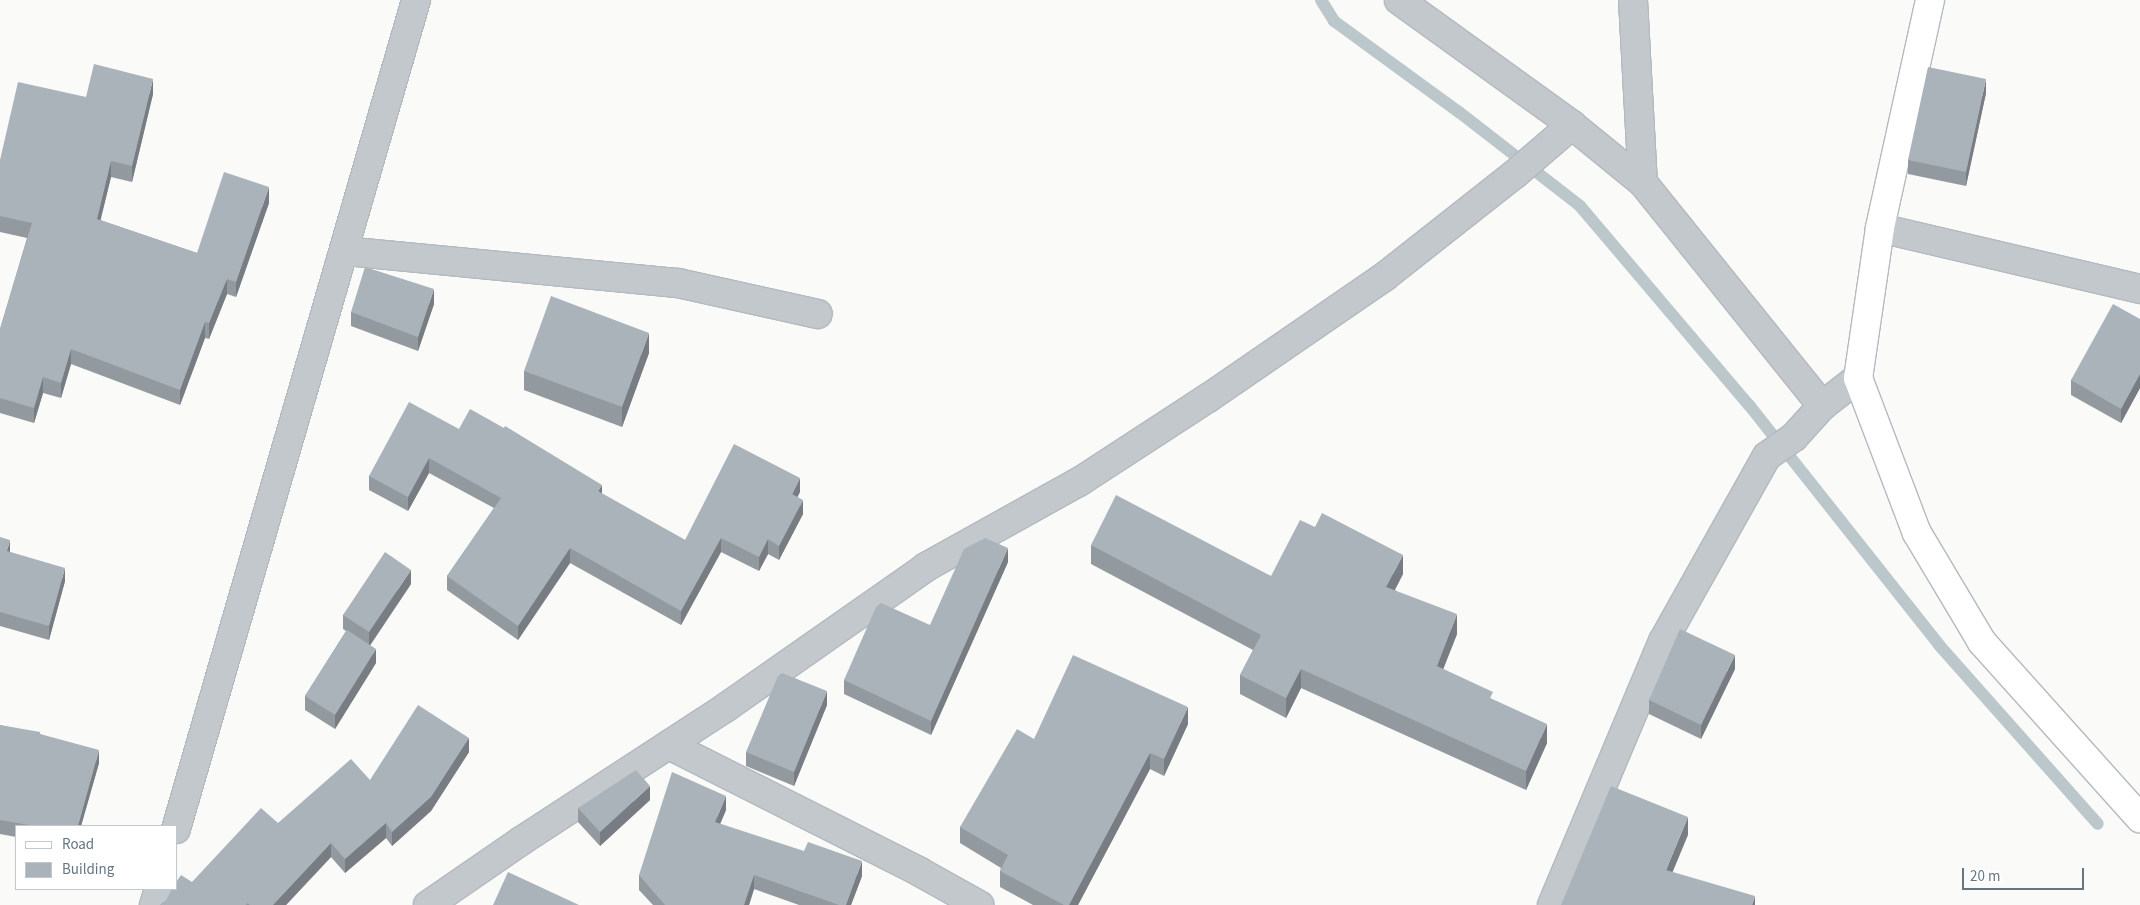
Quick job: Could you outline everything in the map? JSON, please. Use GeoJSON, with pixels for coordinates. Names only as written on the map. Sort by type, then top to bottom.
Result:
{"type":"FeatureCollection","features":[{"type":"Feature","properties":{"kind":"main road"},"geometry":{"type":"LineString","coordinates":[[1930,0],[1880,228],[1858,378],[1917,533],[1982,642],[2140,818]]}},
{"type":"Feature","properties":{"kind":"street"},"geometry":{"type":"LineString","coordinates":[[177,825],[416,0]]}},
{"type":"Feature","properties":{"kind":"street"},"geometry":{"type":"LineString","coordinates":[[1399,0],[1562,133],[1643,183],[1822,406]]}},
{"type":"Feature","properties":{"kind":"street"},"geometry":{"type":"LineString","coordinates":[[1633,0],[1643,183]]}},
{"type":"Feature","properties":{"kind":"street"},"geometry":{"type":"LineString","coordinates":[[428,905],[521,841],[725,708],[926,566],[1079,482],[1216,393],[1384,277],[1515,174],[1562,133]]}},
{"type":"Feature","properties":{"kind":"street"},"geometry":{"type":"LineString","coordinates":[[1880,228],[2140,289]]}},
{"type":"Feature","properties":{"kind":"street"},"geometry":{"type":"LineString","coordinates":[[344,251],[678,283],[818,314]]}},
{"type":"Feature","properties":{"kind":"street"},"geometry":{"type":"LineString","coordinates":[[1552,905],[1663,640],[1767,456],[1794,437],[1822,406],[1858,378]]}},
{"type":"Feature","properties":{"kind":"street"},"geometry":{"type":"LineString","coordinates":[[669,745],[920,872],[979,905]]}},
{"type":"Feature","properties":{"kind":"street"},"geometry":{"type":"LineString","coordinates":[[154,905],[159,890]]}},
{"type":"Feature","properties":{"kind":"building"},"geometry":{"type":"Polygon","coordinates":[[[94,64],[153,79],[132,166],[111,161],[97,219],[197,253],[224,172],[269,187],[236,282],[227,279],[209,323],[205,322],[180,390],[71,349],[61,383],[43,377],[34,408],[0,398],[0,329],[32,223],[0,216],[0,160],[18,82],[86,97],[94,64]]]}},
{"type":"Feature","properties":{"kind":"building"},"geometry":{"type":"Polygon","coordinates":[[[1928,67],[1986,79],[1966,172],[1908,160],[1928,67]]]}},
{"type":"Feature","properties":{"kind":"building"},"geometry":{"type":"Polygon","coordinates":[[[365,267],[434,289],[418,337],[351,312],[365,267]]]}},
{"type":"Feature","properties":{"kind":"building"},"geometry":{"type":"Polygon","coordinates":[[[551,296],[649,333],[622,407],[524,371],[551,296]]]}},
{"type":"Feature","properties":{"kind":"building"},"geometry":{"type":"Polygon","coordinates":[[[2113,304],[2140,319],[2140,374],[2121,409],[2071,380],[2113,304]]]}},
{"type":"Feature","properties":{"kind":"building"},"geometry":{"type":"Polygon","coordinates":[[[409,402],[459,429],[470,409],[504,428],[505,426],[602,485],[598,491],[685,540],[734,444],[800,478],[792,494],[803,500],[779,546],[768,539],[759,557],[721,538],[681,611],[570,548],[518,626],[447,576],[501,498],[429,458],[408,497],[369,476],[409,402]]]}},
{"type":"Feature","properties":{"kind":"building"},"geometry":{"type":"Polygon","coordinates":[[[1116,495],[1271,576],[1300,520],[1315,527],[1322,513],[1403,555],[1386,587],[1457,614],[1437,666],[1493,692],[1490,698],[1547,724],[1526,771],[1301,669],[1286,698],[1240,675],[1261,635],[1091,545],[1116,495]]]}},
{"type":"Feature","properties":{"kind":"building"},"geometry":{"type":"Polygon","coordinates":[[[0,537],[10,540],[7,551],[65,568],[49,626],[0,612],[0,537]]]}},
{"type":"Feature","properties":{"kind":"building"},"geometry":{"type":"Polygon","coordinates":[[[985,538],[1008,548],[931,721],[844,680],[876,607],[881,603],[930,625],[964,549],[985,538]]]}},
{"type":"Feature","properties":{"kind":"building"},"geometry":{"type":"Polygon","coordinates":[[[385,552],[411,570],[369,632],[343,615],[385,552]]]}},
{"type":"Feature","properties":{"kind":"building"},"geometry":{"type":"Polygon","coordinates":[[[1680,629],[1735,655],[1701,725],[1649,700],[1680,629]]]}},
{"type":"Feature","properties":{"kind":"building"},"geometry":{"type":"Polygon","coordinates":[[[347,630],[376,649],[335,715],[305,696],[347,630]]]}},
{"type":"Feature","properties":{"kind":"building"},"geometry":{"type":"Polygon","coordinates":[[[1073,655],[1188,707],[1164,759],[1150,753],[1069,905],[1064,905],[1000,871],[1008,855],[960,827],[1017,729],[1034,739],[1073,655]]]}},
{"type":"Feature","properties":{"kind":"building"},"geometry":{"type":"Polygon","coordinates":[[[782,673],[827,691],[794,772],[746,752],[778,676],[782,673]]]}},
{"type":"Feature","properties":{"kind":"building"},"geometry":{"type":"Polygon","coordinates":[[[418,705],[469,738],[431,797],[392,832],[386,823],[345,859],[331,843],[273,905],[250,905],[247,903],[246,905],[160,905],[165,902],[171,890],[178,890],[178,879],[181,875],[192,882],[261,808],[278,823],[351,759],[370,780],[418,705]]]}},
{"type":"Feature","properties":{"kind":"building"},"geometry":{"type":"Polygon","coordinates":[[[0,725],[40,732],[40,734],[99,750],[78,825],[29,825],[0,820],[0,725]]]}},
{"type":"Feature","properties":{"kind":"building"},"geometry":{"type":"Polygon","coordinates":[[[636,770],[650,786],[600,832],[578,808],[636,770]]]}},
{"type":"Feature","properties":{"kind":"building"},"geometry":{"type":"Polygon","coordinates":[[[672,772],[726,796],[715,822],[804,851],[808,842],[862,861],[846,905],[839,905],[754,875],[744,905],[665,905],[639,875],[672,772]]]}},
{"type":"Feature","properties":{"kind":"building"},"geometry":{"type":"Polygon","coordinates":[[[1611,786],[1688,817],[1666,870],[1755,896],[1752,905],[1561,905],[1611,786]]]}},
{"type":"Feature","properties":{"kind":"building"},"geometry":{"type":"Polygon","coordinates":[[[508,872],[579,905],[493,905],[508,872]]]}},
{"type":"Feature","properties":{"kind":"waterway"},"geometry":{"type":"LineString","coordinates":[[1321,0],[1334,21],[1459,112],[1580,206],[1749,405],[1939,645],[2098,824]]}}]}
